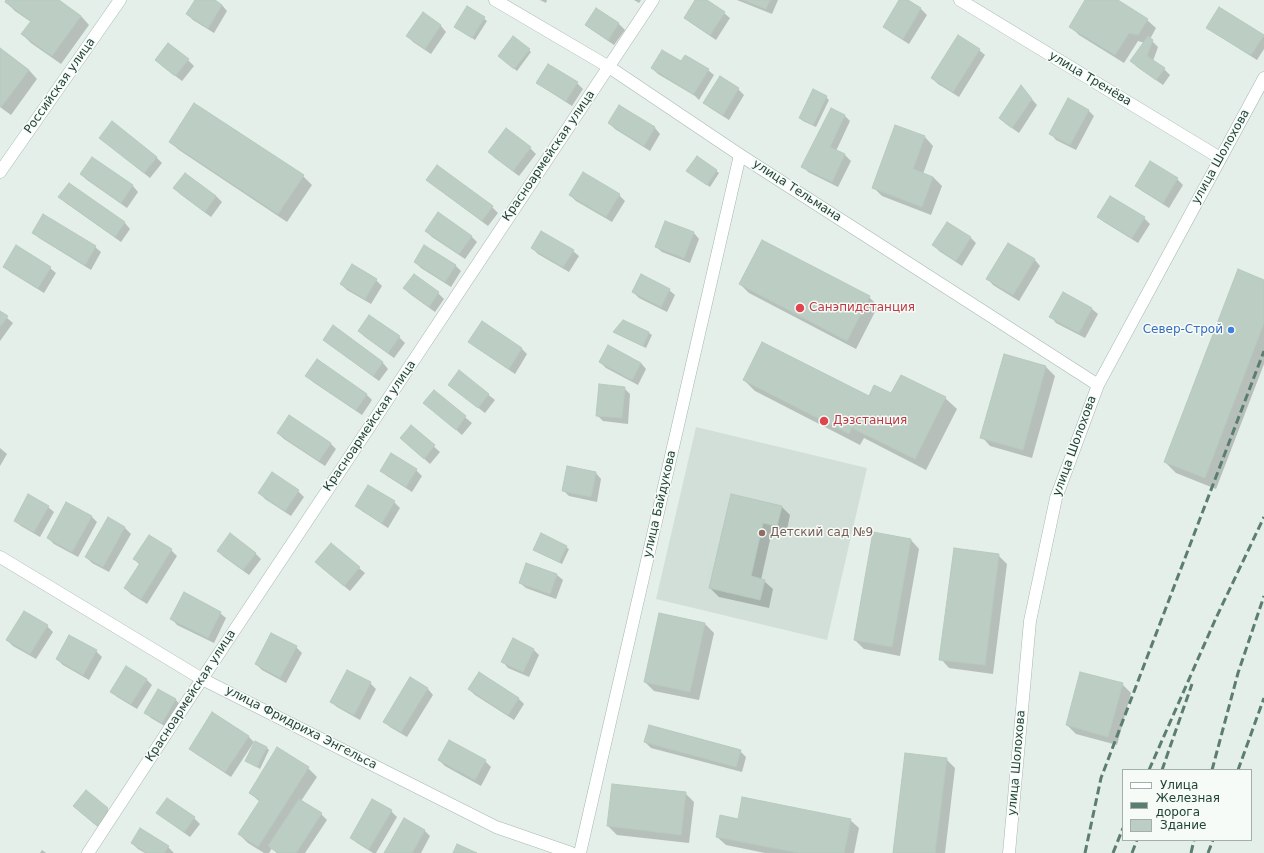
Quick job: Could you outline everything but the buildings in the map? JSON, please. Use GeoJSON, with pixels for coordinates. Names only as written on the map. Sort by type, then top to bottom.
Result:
{"type":"FeatureCollection","features":[{"type":"Feature","properties":{"kind":"street","name":"Российская улица"},"geometry":{"type":"LineString","coordinates":[[0,172],[120,0]]}},
{"type":"Feature","properties":{"kind":"street","name":"улица Тельмана"},"geometry":{"type":"LineString","coordinates":[[495,0],[608,67],[740,155],[1098,385]]}},
{"type":"Feature","properties":{"kind":"street","name":"Красноармейская улица"},"geometry":{"type":"LineString","coordinates":[[88,853],[653,0]]}},
{"type":"Feature","properties":{"kind":"street","name":"улица Тренёва"},"geometry":{"type":"LineString","coordinates":[[960,0],[1220,158]]}},
{"type":"Feature","properties":{"kind":"street","name":"улица Шолохова"},"geometry":{"type":"LineString","coordinates":[[1009,853],[1030,621],[1056,498],[1098,385],[1264,78]]}},
{"type":"Feature","properties":{"kind":"street","name":"улица Байдукова"},"geometry":{"type":"LineString","coordinates":[[580,853],[740,155]]}},
{"type":"Feature","properties":{"kind":"street","name":"улица Фридриха Энгельса"},"geometry":{"type":"LineString","coordinates":[[0,557],[202,679],[496,827],[572,853]]}},
{"type":"Feature","properties":{"kind":"shaded area","name":"Детский сад №9"},"geometry":{"type":"Polygon","coordinates":[[[696,427],[867,468],[827,640],[656,599],[696,427]]]}},
{"type":"Feature","properties":{"kind":"railway"},"geometry":{"type":"LineString","coordinates":[[1085,853],[1101,778],[1264,351]]}},
{"type":"Feature","properties":{"kind":"railway"},"geometry":{"type":"LineString","coordinates":[[1149,769],[1216,618],[1264,517]]}},
{"type":"Feature","properties":{"kind":"railway"},"geometry":{"type":"LineString","coordinates":[[1212,769],[1238,673],[1264,596]]}},
{"type":"Feature","properties":{"kind":"railway"},"geometry":{"type":"LineString","coordinates":[[1162,769],[1192,684]]}},
{"type":"Feature","properties":{"kind":"railway"},"geometry":{"type":"LineString","coordinates":[[1238,769],[1264,698]]}},
{"type":"Feature","properties":{"kind":"railway"},"geometry":{"type":"LineString","coordinates":[[1113,853],[1122,830]]}},
{"type":"Feature","properties":{"kind":"railway"},"geometry":{"type":"LineString","coordinates":[[1132,853],[1137,841]]}},
{"type":"Feature","properties":{"kind":"railway"},"geometry":{"type":"LineString","coordinates":[[1191,853],[1194,841]]}},
{"type":"Feature","properties":{"kind":"railway"},"geometry":{"type":"LineString","coordinates":[[1208,853],[1213,841]]}},
{"type":"Feature","properties":{"kind":"place","name":"Санэпидстанция"},"geometry":{"type":"Point","coordinates":[800,308]}},
{"type":"Feature","properties":{"kind":"place","name":"Север-Строй"},"geometry":{"type":"Point","coordinates":[1231,330]}},
{"type":"Feature","properties":{"kind":"place","name":"Дэзстанция"},"geometry":{"type":"Point","coordinates":[824,421]}},
{"type":"Feature","properties":{"kind":"place","name":"Детский сад №9"},"geometry":{"type":"Point","coordinates":[762,533]}}]}
